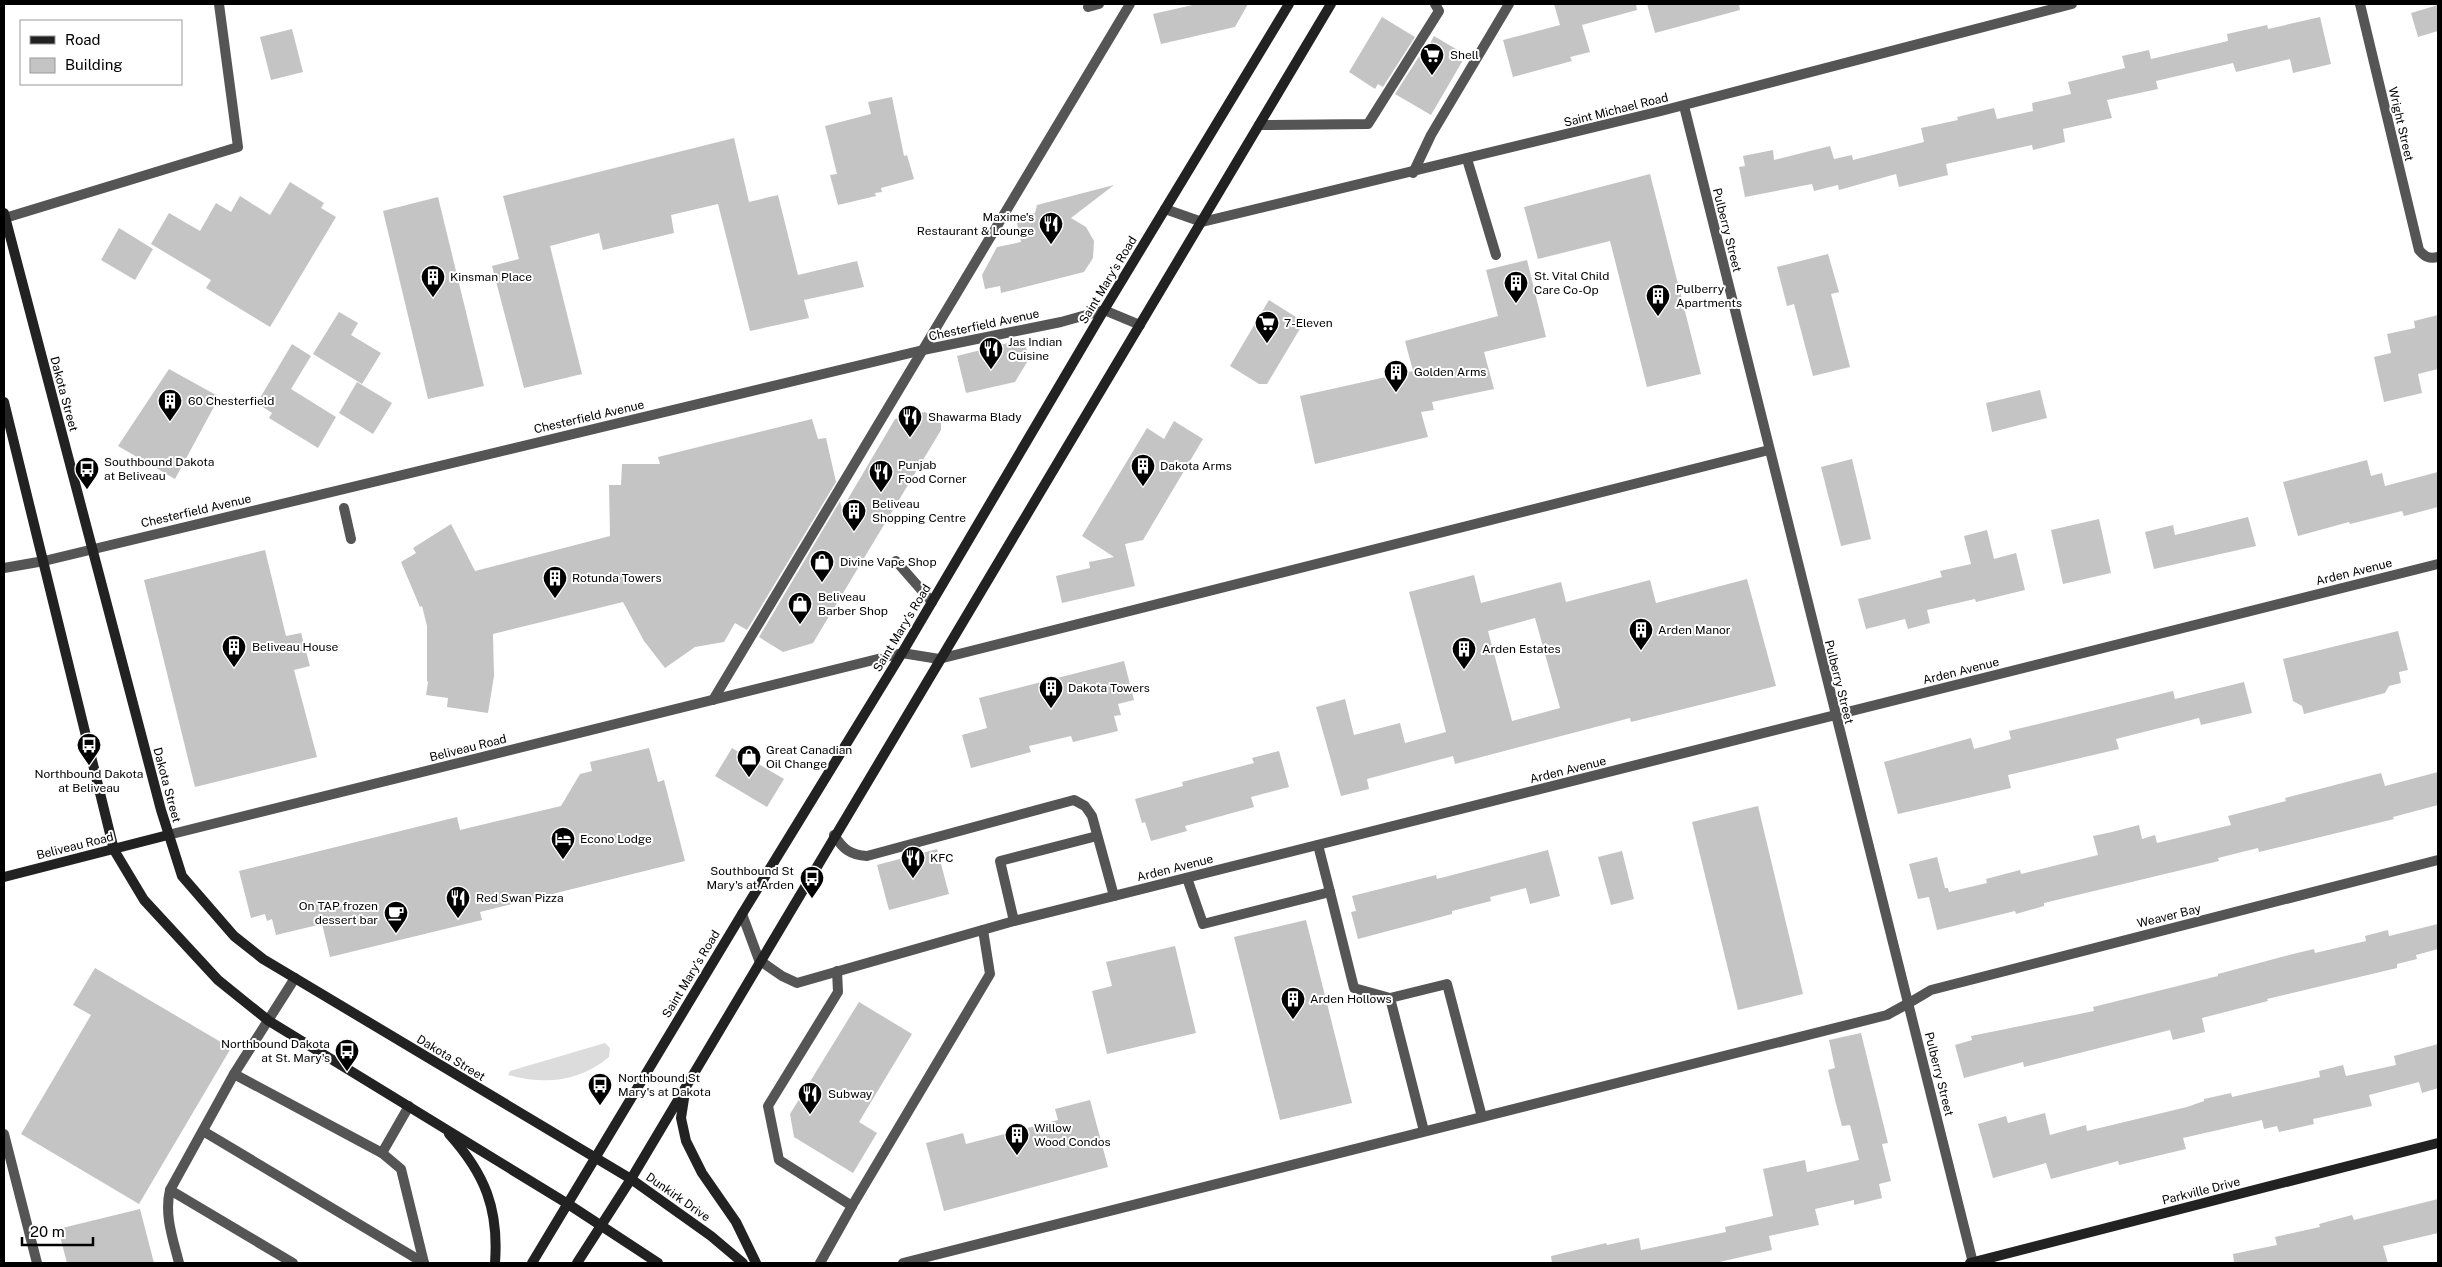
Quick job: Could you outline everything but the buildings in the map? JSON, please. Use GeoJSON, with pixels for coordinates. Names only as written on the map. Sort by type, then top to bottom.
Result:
{"type":"FeatureCollection","features":[{"type":"Feature","properties":{"kind":"main road","name":"Saint Mary’s Road"},"geometry":{"type":"LineString","coordinates":[[532,1263],[742,914],[902,654],[1104,310],[1289,4]]}},
{"type":"Feature","properties":{"kind":"main road"},"geometry":{"type":"LineString","coordinates":[[577,1263],[630,1178],[1331,4]]}},
{"type":"Feature","properties":{"kind":"main road","name":"Dakota Street"},"geometry":{"type":"LineString","coordinates":[[4,216],[168,835],[182,876],[211,912],[234,936],[256,953],[594,1158]]}},
{"type":"Feature","properties":{"kind":"main road"},"geometry":{"type":"LineString","coordinates":[[4,402],[114,850],[144,900],[218,980],[269,1021],[440,1124],[658,1263]]}},
{"type":"Feature","properties":{"kind":"main road","name":"Beliveau Road"},"geometry":{"type":"LineString","coordinates":[[4,877],[168,835]]}},
{"type":"Feature","properties":{"kind":"main road"},"geometry":{"type":"LineString","coordinates":[[686,1084],[682,1118],[686,1141],[702,1173],[736,1222],[756,1263]]}},
{"type":"Feature","properties":{"kind":"main road"},"geometry":{"type":"LineString","coordinates":[[440,1124],[466,1152],[480,1174],[490,1199],[495,1223],[495,1263]]}},
{"type":"Feature","properties":{"kind":"main road","name":"Parkville Drive"},"geometry":{"type":"LineString","coordinates":[[1972,1263],[2438,1143]]}},
{"type":"Feature","properties":{"kind":"main road","name":"Dunkirk Drive"},"geometry":{"type":"LineString","coordinates":[[594,1158],[630,1178],[711,1236],[743,1263]]}},
{"type":"Feature","properties":{"kind":"street"},"geometry":{"type":"LineString","coordinates":[[4,216],[238,147],[219,4]]}},
{"type":"Feature","properties":{"kind":"street"},"geometry":{"type":"LineString","coordinates":[[1088,6],[1099,4]]}},
{"type":"Feature","properties":{"kind":"street"},"geometry":{"type":"LineString","coordinates":[[713,700],[1130,4]]}},
{"type":"Feature","properties":{"kind":"street"},"geometry":{"type":"LineString","coordinates":[[1413,173],[1431,134],[1509,4]]}},
{"type":"Feature","properties":{"kind":"street","name":"Saint Michael Road"},"geometry":{"type":"LineString","coordinates":[[1202,222],[1413,173],[1684,106],[2072,4]]}},
{"type":"Feature","properties":{"kind":"street","name":"Wright Street"},"geometry":{"type":"LineString","coordinates":[[2360,4],[2419,250],[2423,256],[2431,259],[2438,257]]}},
{"type":"Feature","properties":{"kind":"street"},"geometry":{"type":"LineString","coordinates":[[1259,125],[1368,124],[1437,7]]}},
{"type":"Feature","properties":{"kind":"street","name":"Pulberry Street"},"geometry":{"type":"LineString","coordinates":[[1684,106],[1835,716],[1909,1003],[1972,1263]]}},
{"type":"Feature","properties":{"kind":"street"},"geometry":{"type":"LineString","coordinates":[[1467,159],[1496,255]]}},
{"type":"Feature","properties":{"kind":"street"},"geometry":{"type":"LineString","coordinates":[[1165,209],[1202,222]]}},
{"type":"Feature","properties":{"kind":"street"},"geometry":{"type":"LineString","coordinates":[[1104,310],[1140,325]]}},
{"type":"Feature","properties":{"kind":"street","name":"Chesterfield Avenue"},"geometry":{"type":"LineString","coordinates":[[4,568],[44,561],[923,350],[1061,322],[1104,310]]}},
{"type":"Feature","properties":{"kind":"street"},"geometry":{"type":"LineString","coordinates":[[939,659],[1769,450]]}},
{"type":"Feature","properties":{"kind":"street"},"geometry":{"type":"LineString","coordinates":[[344,508],[351,539]]}},
{"type":"Feature","properties":{"kind":"street"},"geometry":{"type":"LineString","coordinates":[[896,561],[932,602]]}},
{"type":"Feature","properties":{"kind":"street","name":"Arden Avenue"},"geometry":{"type":"LineString","coordinates":[[759,960],[782,976],[797,983],[1014,921],[2438,564]]}},
{"type":"Feature","properties":{"kind":"street","name":"Beliveau Road"},"geometry":{"type":"LineString","coordinates":[[168,835],[902,654],[939,659]]}},
{"type":"Feature","properties":{"kind":"street"},"geometry":{"type":"LineString","coordinates":[[834,835],[846,850],[855,856],[867,856],[1074,800],[1085,806],[1092,816],[1114,896]]}},
{"type":"Feature","properties":{"kind":"street"},"geometry":{"type":"LineString","coordinates":[[1014,921],[1000,861],[1097,836]]}},
{"type":"Feature","properties":{"kind":"street"},"geometry":{"type":"LineString","coordinates":[[1318,845],[1354,988],[1390,998],[1448,984],[1482,1117]]}},
{"type":"Feature","properties":{"kind":"street","name":"Weaver Bay"},"geometry":{"type":"LineString","coordinates":[[903,1263],[1887,1015],[1931,990],[2438,860]]}},
{"type":"Feature","properties":{"kind":"street"},"geometry":{"type":"LineString","coordinates":[[1187,878],[1203,924],[1330,892]]}},
{"type":"Feature","properties":{"kind":"street"},"geometry":{"type":"LineString","coordinates":[[742,914],[759,960]]}},
{"type":"Feature","properties":{"kind":"street"},"geometry":{"type":"LineString","coordinates":[[820,1263],[990,974],[983,930]]}},
{"type":"Feature","properties":{"kind":"street"},"geometry":{"type":"LineString","coordinates":[[837,971],[838,992],[768,1106],[780,1160],[852,1206]]}},
{"type":"Feature","properties":{"kind":"street"},"geometry":{"type":"LineString","coordinates":[[179,1263],[167,1204],[170,1190],[234,1074],[295,978]]}},
{"type":"Feature","properties":{"kind":"street"},"geometry":{"type":"LineString","coordinates":[[1390,998],[1424,1131]]}},
{"type":"Feature","properties":{"kind":"street"},"geometry":{"type":"LineString","coordinates":[[234,1074],[382,1153],[401,1169],[424,1263]]}},
{"type":"Feature","properties":{"kind":"street"},"geometry":{"type":"LineString","coordinates":[[382,1153],[409,1106]]}},
{"type":"Feature","properties":{"kind":"street"},"geometry":{"type":"LineString","coordinates":[[203,1131],[424,1263]]}},
{"type":"Feature","properties":{"kind":"street"},"geometry":{"type":"LineString","coordinates":[[4,1134],[37,1263]]}},
{"type":"Feature","properties":{"kind":"street"},"geometry":{"type":"LineString","coordinates":[[170,1190],[294,1263]]}},
{"type":"Feature","properties":{"kind":"shaded area"},"geometry":{"type":"Polygon","coordinates":[[[605,1043],[610,1048],[609,1057],[586,1072],[574,1076],[561,1079],[535,1080],[508,1075],[510,1071],[605,1043]]]}},
{"type":"Feature","properties":{"kind":"place","name":"Shell"},"geometry":{"type":"Point","coordinates":[1432,76]}},
{"type":"Feature","properties":{"kind":"place","name":"Maxime's Restaurant & Lounge"},"geometry":{"type":"Point","coordinates":[1051,245]}},
{"type":"Feature","properties":{"kind":"place","name":"Kinsman Place"},"geometry":{"type":"Point","coordinates":[433,298]}},
{"type":"Feature","properties":{"kind":"place","name":"St. Vital Child Care Co-Op"},"geometry":{"type":"Point","coordinates":[1516,304]}},
{"type":"Feature","properties":{"kind":"place","name":"Pulberry Apartments"},"geometry":{"type":"Point","coordinates":[1658,317]}},
{"type":"Feature","properties":{"kind":"place","name":"7-Eleven"},"geometry":{"type":"Point","coordinates":[1267,344]}},
{"type":"Feature","properties":{"kind":"place","name":"Jas Indian Cuisine"},"geometry":{"type":"Point","coordinates":[991,370]}},
{"type":"Feature","properties":{"kind":"place","name":"Golden Arms"},"geometry":{"type":"Point","coordinates":[1396,393]}},
{"type":"Feature","properties":{"kind":"place","name":"60 Chesterfield"},"geometry":{"type":"Point","coordinates":[170,422]}},
{"type":"Feature","properties":{"kind":"place","name":"Shawarma Blady"},"geometry":{"type":"Point","coordinates":[910,438]}},
{"type":"Feature","properties":{"kind":"place","name":"Dakota Arms"},"geometry":{"type":"Point","coordinates":[1143,487]}},
{"type":"Feature","properties":{"kind":"place","name":"Southbound Dakota at Beliveau"},"geometry":{"type":"Point","coordinates":[87,490]}},
{"type":"Feature","properties":{"kind":"place","name":"Punjab Food Corner"},"geometry":{"type":"Point","coordinates":[881,493]}},
{"type":"Feature","properties":{"kind":"place","name":"Beliveau Shopping Centre"},"geometry":{"type":"Point","coordinates":[854,532]}},
{"type":"Feature","properties":{"kind":"place","name":"Divine Vape Shop"},"geometry":{"type":"Point","coordinates":[822,583]}},
{"type":"Feature","properties":{"kind":"place","name":"Rotunda Towers"},"geometry":{"type":"Point","coordinates":[555,599]}},
{"type":"Feature","properties":{"kind":"place","name":"Beliveau Barber Shop"},"geometry":{"type":"Point","coordinates":[800,625]}},
{"type":"Feature","properties":{"kind":"place","name":"Arden Manor"},"geometry":{"type":"Point","coordinates":[1641,651]}},
{"type":"Feature","properties":{"kind":"place","name":"Beliveau House"},"geometry":{"type":"Point","coordinates":[234,668]}},
{"type":"Feature","properties":{"kind":"place","name":"Arden Estates"},"geometry":{"type":"Point","coordinates":[1464,670]}},
{"type":"Feature","properties":{"kind":"place","name":"Dakota Towers"},"geometry":{"type":"Point","coordinates":[1051,709]}},
{"type":"Feature","properties":{"kind":"place","name":"Northbound Dakota at Beliveau"},"geometry":{"type":"Point","coordinates":[89,766]}},
{"type":"Feature","properties":{"kind":"place","name":"Great Canadian Oil Change"},"geometry":{"type":"Point","coordinates":[749,778]}},
{"type":"Feature","properties":{"kind":"place","name":"Econo Lodge"},"geometry":{"type":"Point","coordinates":[563,860]}},
{"type":"Feature","properties":{"kind":"place","name":"KFC"},"geometry":{"type":"Point","coordinates":[913,879]}},
{"type":"Feature","properties":{"kind":"place","name":"Southbound St Mary's at Arden"},"geometry":{"type":"Point","coordinates":[812,899]}},
{"type":"Feature","properties":{"kind":"place","name":"Red Swan Pizza"},"geometry":{"type":"Point","coordinates":[458,919]}},
{"type":"Feature","properties":{"kind":"place","name":"On TAP frozen dessert bar"},"geometry":{"type":"Point","coordinates":[396,934]}},
{"type":"Feature","properties":{"kind":"place","name":"Arden Hollows"},"geometry":{"type":"Point","coordinates":[1293,1020]}},
{"type":"Feature","properties":{"kind":"place","name":"Northbound Dakota at St. Mary's"},"geometry":{"type":"Point","coordinates":[347,1072]}},
{"type":"Feature","properties":{"kind":"place","name":"Northbound St Mary's at Dakota"},"geometry":{"type":"Point","coordinates":[600,1106]}},
{"type":"Feature","properties":{"kind":"place","name":"Subway"},"geometry":{"type":"Point","coordinates":[810,1115]}},
{"type":"Feature","properties":{"kind":"place","name":"Willow Wood Condos"},"geometry":{"type":"Point","coordinates":[1017,1156]}}]}
